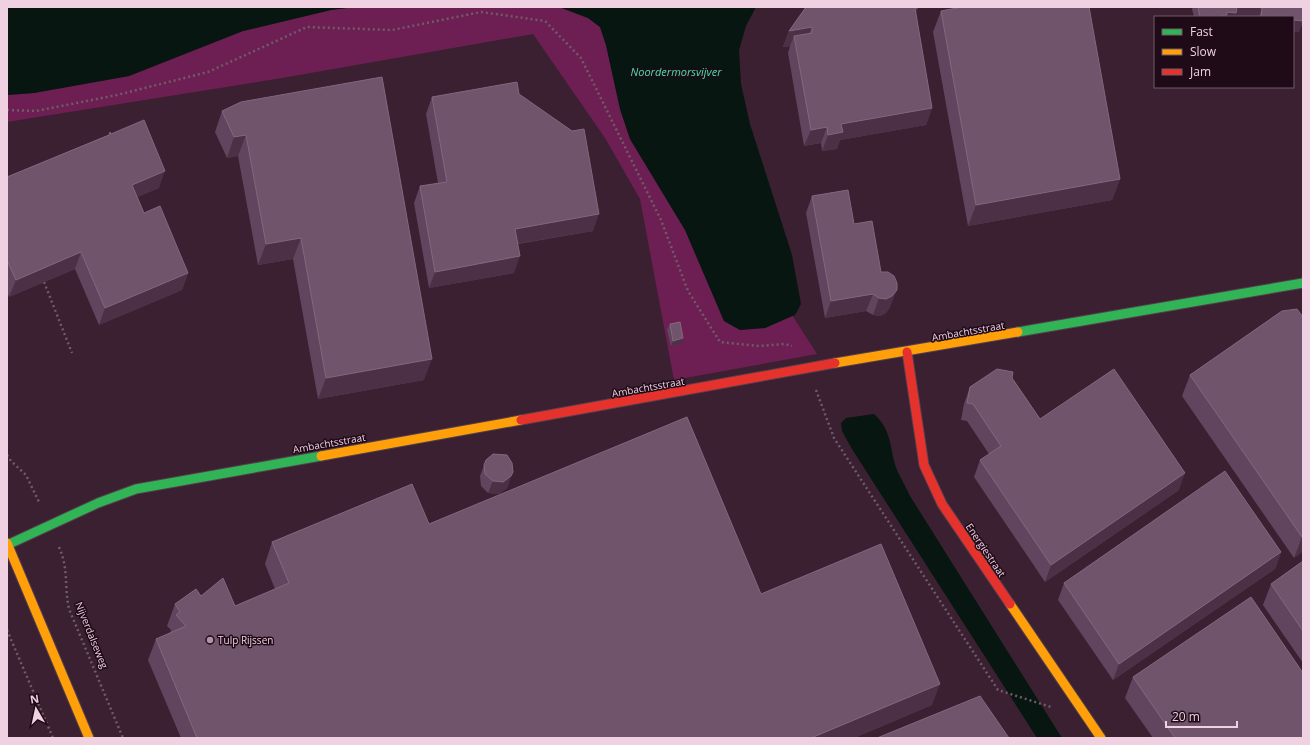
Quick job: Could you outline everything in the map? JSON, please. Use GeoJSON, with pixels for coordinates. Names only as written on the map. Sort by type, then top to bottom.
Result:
{"type":"FeatureCollection","features":[{"type":"Feature","properties":{"kind":"street","name":"Ambachtsstraat"},"geometry":{"type":"LineString","coordinates":[[7,544],[50,526],[98,503],[136,489],[808,368],[1303,283]]}},
{"type":"Feature","properties":{"kind":"street","name":"Energiestraat"},"geometry":{"type":"LineString","coordinates":[[907,352],[924,465],[942,504],[1101,738]]}},
{"type":"Feature","properties":{"kind":"street"},"geometry":{"type":"LineString","coordinates":[[7,544],[89,738]]}},
{"type":"Feature","properties":{"kind":"path"},"geometry":{"type":"LineString","coordinates":[[7,110],[36,111],[117,95],[208,72],[307,27],[392,30],[481,12],[545,20],[581,58],[661,220],[688,291],[720,342],[759,346],[784,344],[800,350],[834,438],[998,690],[1054,708]]}},
{"type":"Feature","properties":{"kind":"path"},"geometry":{"type":"LineString","coordinates":[[44,282],[72,353]]}},
{"type":"Feature","properties":{"kind":"path","name":"Nijverdalseweg"},"geometry":{"type":"LineString","coordinates":[[7,455],[11,461],[26,475],[65,561],[66,595],[69,609],[123,738]]}},
{"type":"Feature","properties":{"kind":"path"},"geometry":{"type":"LineString","coordinates":[[7,630],[53,738]]}},
{"type":"Feature","properties":{"kind":"shaded area"},"geometry":{"type":"Polygon","coordinates":[[[355,7],[559,7],[588,18],[600,27],[606,45],[620,109],[630,139],[685,230],[724,321],[740,330],[765,328],[792,315],[817,354],[674,380],[640,199],[605,138],[533,34],[282,78],[7,122],[7,95],[34,93],[129,76],[243,31],[331,10],[355,7]]]}},
{"type":"Feature","properties":{"kind":"water"},"geometry":{"type":"Polygon","coordinates":[[[7,7],[355,7],[331,10],[243,31],[129,76],[34,93],[7,95],[7,7]]]}},
{"type":"Feature","properties":{"kind":"water","name":"Noordermorsvijver"},"geometry":{"type":"Polygon","coordinates":[[[559,7],[756,7],[746,26],[739,50],[741,84],[750,124],[792,255],[801,304],[795,315],[765,328],[740,330],[724,321],[685,230],[630,139],[620,109],[606,45],[600,27],[588,18],[559,7]]]}},
{"type":"Feature","properties":{"kind":"water"},"geometry":{"type":"Polygon","coordinates":[[[874,414],[880,420],[888,434],[894,462],[910,496],[1062,738],[1037,738],[852,449],[842,431],[841,423],[846,418],[874,414]]]}},
{"type":"Feature","properties":{"kind":"building"},"geometry":{"type":"Polygon","coordinates":[[[806,7],[918,7],[915,8],[932,108],[841,124],[843,132],[828,135],[827,127],[811,130],[794,36],[812,33],[812,27],[789,31],[806,7]]]}},
{"type":"Feature","properties":{"kind":"building"},"geometry":{"type":"Polygon","coordinates":[[[962,7],[1089,7],[1120,179],[976,205],[941,11],[962,7]]]}},
{"type":"Feature","properties":{"kind":"building"},"geometry":{"type":"Polygon","coordinates":[[[1198,7],[1237,7],[1236,13],[1227,12],[1227,15],[1222,16],[1200,16],[1198,7]]]}},
{"type":"Feature","properties":{"kind":"building"},"geometry":{"type":"Polygon","coordinates":[[[1257,7],[1303,7],[1303,21],[1294,20],[1294,16],[1261,16],[1262,8],[1257,7]]]}},
{"type":"Feature","properties":{"kind":"building"},"geometry":{"type":"Polygon","coordinates":[[[382,77],[432,359],[326,378],[301,238],[266,244],[246,135],[234,137],[222,111],[241,102],[382,77]]]}},
{"type":"Feature","properties":{"kind":"building"},"geometry":{"type":"Polygon","coordinates":[[[517,82],[519,94],[572,131],[584,129],[599,214],[515,229],[520,256],[435,272],[420,186],[447,182],[432,97],[517,82]]]}},
{"type":"Feature","properties":{"kind":"building"},"geometry":{"type":"Polygon","coordinates":[[[144,120],[165,171],[132,185],[144,213],[160,206],[188,273],[105,308],[81,252],[16,280],[7,260],[7,177],[109,135],[110,132],[111,134],[144,120]]]}},
{"type":"Feature","properties":{"kind":"building"},"geometry":{"type":"Polygon","coordinates":[[[848,190],[854,224],[872,221],[881,272],[888,272],[894,276],[897,283],[897,290],[892,296],[886,299],[879,298],[873,294],[831,301],[812,196],[848,190]]]}},
{"type":"Feature","properties":{"kind":"building"},"geometry":{"type":"Polygon","coordinates":[[[1297,309],[1303,317],[1302,537],[1190,375],[1282,311],[1297,309]]]}},
{"type":"Feature","properties":{"kind":"building"},"geometry":{"type":"Polygon","coordinates":[[[680,322],[683,338],[673,341],[670,324],[680,322]]]}},
{"type":"Feature","properties":{"kind":"building"},"geometry":{"type":"Polygon","coordinates":[[[997,369],[1013,372],[1012,378],[1040,419],[1114,369],[1185,473],[1051,565],[980,460],[1001,446],[973,404],[967,403],[970,387],[997,369]]]}},
{"type":"Feature","properties":{"kind":"building"},"geometry":{"type":"Polygon","coordinates":[[[687,417],[761,594],[881,544],[940,684],[811,738],[197,738],[156,639],[186,626],[176,615],[180,612],[175,604],[196,589],[201,596],[223,578],[235,606],[289,583],[272,542],[412,484],[429,524],[687,417]]]}},
{"type":"Feature","properties":{"kind":"building"},"geometry":{"type":"Polygon","coordinates":[[[493,454],[507,455],[512,463],[513,472],[511,476],[503,482],[493,481],[485,474],[484,465],[486,460],[493,454]]]}},
{"type":"Feature","properties":{"kind":"building"},"geometry":{"type":"Polygon","coordinates":[[[1225,471],[1281,552],[1119,664],[1064,583],[1225,471]]]}},
{"type":"Feature","properties":{"kind":"building"},"geometry":{"type":"Polygon","coordinates":[[[1303,561],[1303,631],[1271,584],[1303,561]]]}},
{"type":"Feature","properties":{"kind":"building"},"geometry":{"type":"Polygon","coordinates":[[[1251,597],[1303,673],[1303,738],[1175,738],[1133,677],[1251,597]]]}},
{"type":"Feature","properties":{"kind":"building"},"geometry":{"type":"Polygon","coordinates":[[[980,696],[1009,738],[877,738],[980,696]]]}},
{"type":"Feature","properties":{"kind":"traffic: fast"},"geometry":{"type":"LineString","coordinates":[[1018,332],[1303,283]]}},
{"type":"Feature","properties":{"kind":"traffic: fast"},"geometry":{"type":"LineString","coordinates":[[7,545],[98,503],[136,489],[321,456]]}},
{"type":"Feature","properties":{"kind":"traffic: slow"},"geometry":{"type":"LineString","coordinates":[[835,363],[1018,332]]}},
{"type":"Feature","properties":{"kind":"traffic: slow"},"geometry":{"type":"LineString","coordinates":[[321,456],[521,420]]}},
{"type":"Feature","properties":{"kind":"traffic: slow"},"geometry":{"type":"LineString","coordinates":[[7,543],[89,738]]}},
{"type":"Feature","properties":{"kind":"traffic: slow"},"geometry":{"type":"LineString","coordinates":[[1010,604],[1101,738]]}},
{"type":"Feature","properties":{"kind":"traffic: jam"},"geometry":{"type":"LineString","coordinates":[[907,352],[924,465],[942,504],[1010,604]]}},
{"type":"Feature","properties":{"kind":"traffic: jam"},"geometry":{"type":"LineString","coordinates":[[521,420],[835,363]]}},
{"type":"Feature","properties":{"kind":"place","name":"Tulp Rijssen"},"geometry":{"type":"Point","coordinates":[210,640]}}]}
